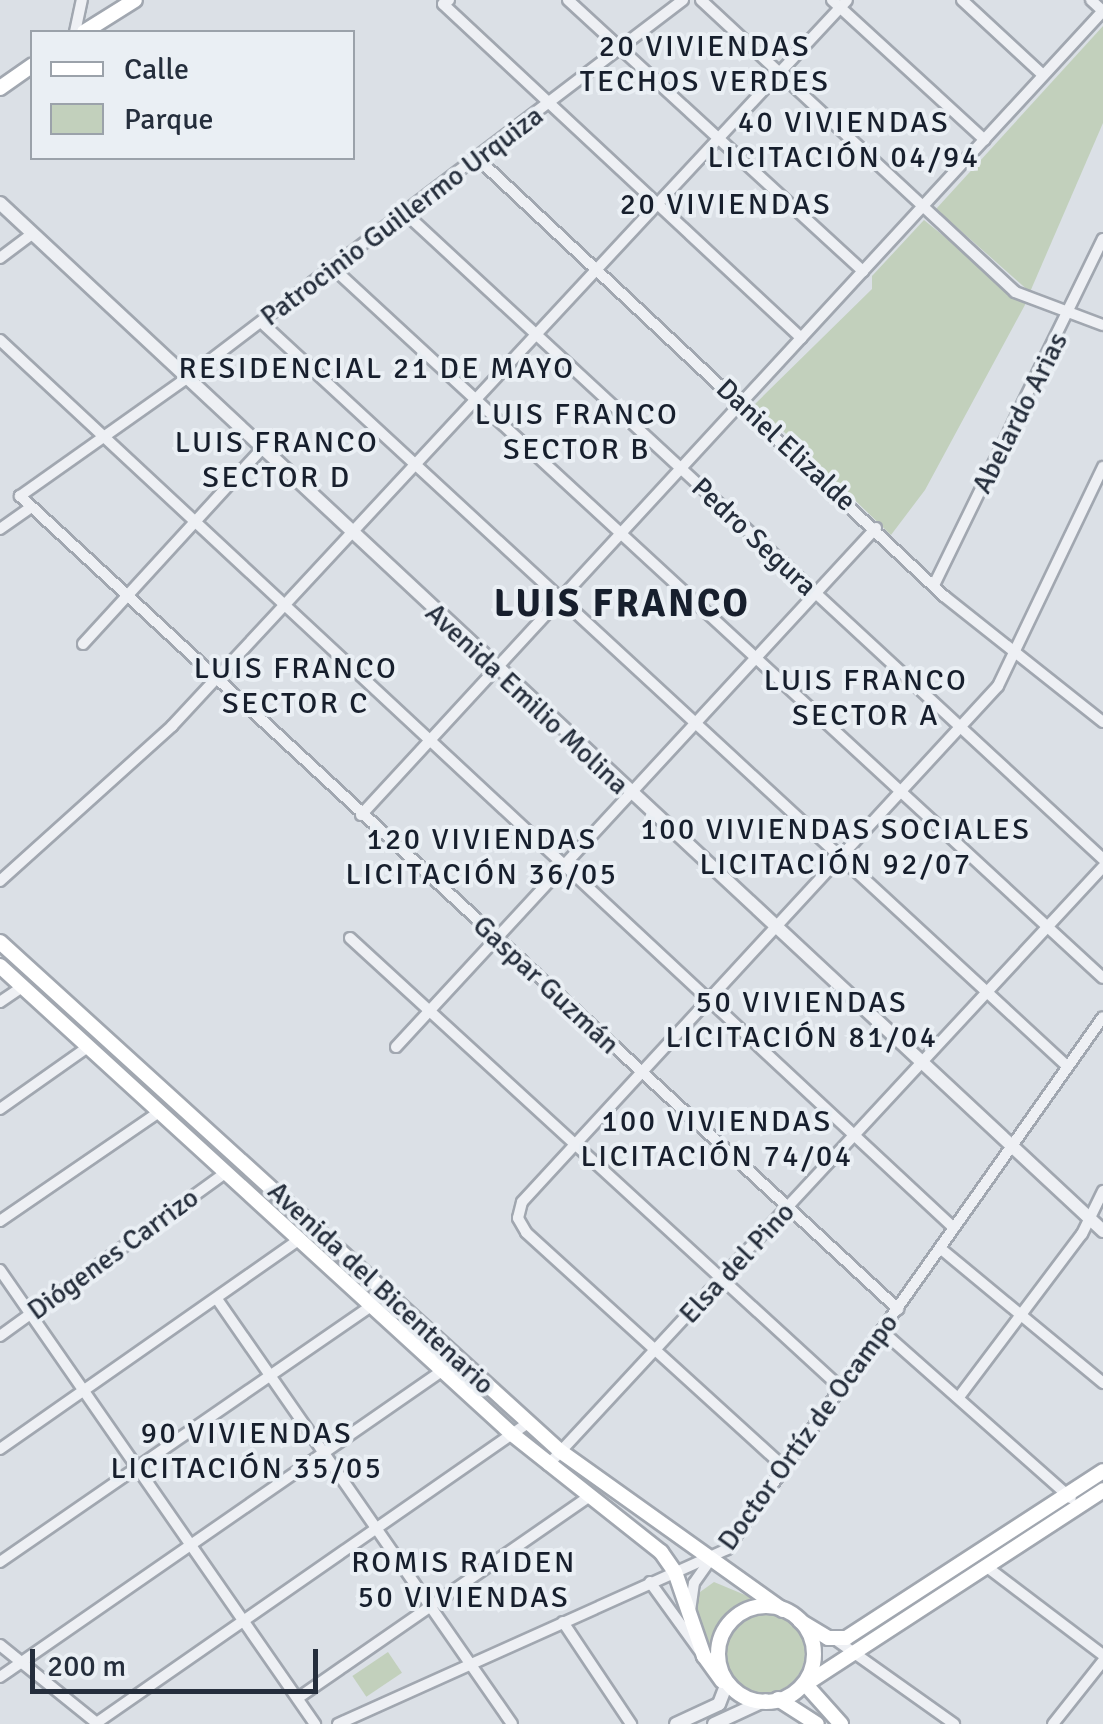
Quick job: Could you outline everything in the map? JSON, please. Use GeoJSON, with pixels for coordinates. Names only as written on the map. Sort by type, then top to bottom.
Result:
{"type":"FeatureCollection","features":[{"type":"Feature","properties":{"kind":"main road"},"geometry":{"type":"LineString","coordinates":[[87,30],[136,0]]}},
{"type":"Feature","properties":{"kind":"main road"},"geometry":{"type":"LineString","coordinates":[[0,88],[30,67]]}},
{"type":"Feature","properties":{"kind":"main road","name":"Avenida del Bicentenario"},"geometry":{"type":"LineString","coordinates":[[0,942],[560,1451],[709,1562],[783,1610]]}},
{"type":"Feature","properties":{"kind":"main road","name":"Avenida del Bicentenario"},"geometry":{"type":"LineString","coordinates":[[0,966],[512,1434],[661,1552],[675,1572],[704,1656],[724,1683]]}},
{"type":"Feature","properties":{"kind":"main road"},"geometry":{"type":"LineString","coordinates":[[772,1699],[808,1684],[861,1653],[988,1566],[1074,1500],[1103,1471]]}},
{"type":"Feature","properties":{"kind":"main road"},"geometry":{"type":"LineString","coordinates":[[816,1724],[796,1705],[724,1683],[720,1645],[728,1624],[750,1609],[783,1610],[835,1640],[1074,1500],[1103,1490]]}},
{"type":"Feature","properties":{"kind":"main road"},"geometry":{"type":"LineString","coordinates":[[800,1620],[814,1650],[808,1684],[841,1724]]}},
{"type":"Feature","properties":{"kind":"street"},"geometry":{"type":"LineString","coordinates":[[75,30],[82,0]]}},
{"type":"Feature","properties":{"kind":"street"},"geometry":{"type":"LineString","coordinates":[[568,0],[863,272]]}},
{"type":"Feature","properties":{"kind":"street","name":"Patrocinio Guillermo Urquiza"},"geometry":{"type":"LineString","coordinates":[[20,496],[334,268],[683,0]]}},
{"type":"Feature","properties":{"kind":"street"},"geometry":{"type":"LineString","coordinates":[[701,0],[1015,292],[1103,324]]}},
{"type":"Feature","properties":{"kind":"street"},"geometry":{"type":"LineString","coordinates":[[962,0],[1043,75]]}},
{"type":"Feature","properties":{"kind":"street"},"geometry":{"type":"LineString","coordinates":[[361,815],[1103,11],[1091,0]]}},
{"type":"Feature","properties":{"kind":"street"},"geometry":{"type":"LineString","coordinates":[[446,2],[801,338]]}},
{"type":"Feature","properties":{"kind":"street"},"geometry":{"type":"LineString","coordinates":[[0,881],[216,680],[284,609],[779,74],[840,3],[985,140]]}},
{"type":"Feature","properties":{"kind":"street","name":"Daniel Elizalde"},"geometry":{"type":"LineString","coordinates":[[476,157],[934,586],[1016,658],[1103,722]]}},
{"type":"Feature","properties":{"kind":"street","name":"Avenida Emilio Molina"},"geometry":{"type":"LineString","coordinates":[[0,203],[352,537],[1103,1231]]}},
{"type":"Feature","properties":{"kind":"street","name":"Pedro Segura"},"geometry":{"type":"LineString","coordinates":[[406,214],[1103,859]]}},
{"type":"Feature","properties":{"kind":"street"},"geometry":{"type":"LineString","coordinates":[[0,258],[32,234]]}},
{"type":"Feature","properties":{"kind":"street","name":"Abelardo Arias"},"geometry":{"type":"LineString","coordinates":[[934,586],[1103,238]]}},
{"type":"Feature","properties":{"kind":"street"},"geometry":{"type":"LineString","coordinates":[[334,268],[1103,978]]}},
{"type":"Feature","properties":{"kind":"street"},"geometry":{"type":"LineString","coordinates":[[261,322],[1068,1066]]}},
{"type":"Feature","properties":{"kind":"street"},"geometry":{"type":"LineString","coordinates":[[0,340],[100,438],[954,1228]]}},
{"type":"Feature","properties":{"kind":"street"},"geometry":{"type":"LineString","coordinates":[[83,644],[260,451]]}},
{"type":"Feature","properties":{"kind":"street"},"geometry":{"type":"LineString","coordinates":[[785,1468],[518,1218],[522,1202],[962,728],[1016,658],[1103,468]]}},
{"type":"Feature","properties":{"kind":"street","name":"Gaspar Guzmán"},"geometry":{"type":"LineString","coordinates":[[20,496],[898,1309]]}},
{"type":"Feature","properties":{"kind":"street"},"geometry":{"type":"LineString","coordinates":[[0,530],[31,507]]}},
{"type":"Feature","properties":{"kind":"street"},"geometry":{"type":"LineString","coordinates":[[396,1047],[876,528]]}},
{"type":"Feature","properties":{"kind":"street","name":"Elsa del Pino"},"geometry":{"type":"LineString","coordinates":[[548,1465],[1103,867]]}},
{"type":"Feature","properties":{"kind":"street"},"geometry":{"type":"LineString","coordinates":[[350,938],[842,1389]]}},
{"type":"Feature","properties":{"kind":"street"},"geometry":{"type":"LineString","coordinates":[[0,1002],[22,986]]}},
{"type":"Feature","properties":{"kind":"street","name":"Doctor Ortíz de Ocampo"},"geometry":{"type":"LineString","coordinates":[[338,1724],[650,1582],[709,1562],[727,1549],[1103,1017]]}},
{"type":"Feature","properties":{"kind":"street"},"geometry":{"type":"LineString","coordinates":[[0,1108],[88,1047]]}},
{"type":"Feature","properties":{"kind":"street"},"geometry":{"type":"LineString","coordinates":[[0,1221],[159,1112]]}},
{"type":"Feature","properties":{"kind":"street","name":"Diógenes Carrizo"},"geometry":{"type":"LineString","coordinates":[[0,1336],[226,1173]]}},
{"type":"Feature","properties":{"kind":"street"},"geometry":{"type":"LineString","coordinates":[[959,1397],[1023,1312],[1103,1191]]}},
{"type":"Feature","properties":{"kind":"street"},"geometry":{"type":"LineString","coordinates":[[0,1449],[299,1240]]}},
{"type":"Feature","properties":{"kind":"street"},"geometry":{"type":"LineString","coordinates":[[940,1248],[1023,1312],[1103,1383]]}},
{"type":"Feature","properties":{"kind":"street"},"geometry":{"type":"LineString","coordinates":[[0,1270],[315,1724]]}},
{"type":"Feature","properties":{"kind":"street"},"geometry":{"type":"LineString","coordinates":[[216,1299],[512,1724]]}},
{"type":"Feature","properties":{"kind":"street"},"geometry":{"type":"LineString","coordinates":[[0,1562],[372,1305]]}},
{"type":"Feature","properties":{"kind":"street"},"geometry":{"type":"LineString","coordinates":[[882,1331],[1074,1500]]}},
{"type":"Feature","properties":{"kind":"street"},"geometry":{"type":"LineString","coordinates":[[0,1677],[442,1371]]}},
{"type":"Feature","properties":{"kind":"street"},"geometry":{"type":"LineString","coordinates":[[0,1644],[97,1724],[528,1423]]}},
{"type":"Feature","properties":{"kind":"street"},"geometry":{"type":"LineString","coordinates":[[298,1698],[588,1497]]}},
{"type":"Feature","properties":{"kind":"street"},"geometry":{"type":"LineString","coordinates":[[690,1613],[694,1583],[709,1562]]}},
{"type":"Feature","properties":{"kind":"street"},"geometry":{"type":"LineString","coordinates":[[988,1566],[1103,1658],[1053,1724]]}},
{"type":"Feature","properties":{"kind":"street"},"geometry":{"type":"LineString","coordinates":[[650,1582],[704,1656]]}},
{"type":"Feature","properties":{"kind":"street"},"geometry":{"type":"LineString","coordinates":[[563,1622],[631,1724]]}},
{"type":"Feature","properties":{"kind":"street"},"geometry":{"type":"LineString","coordinates":[[835,1640],[861,1653],[954,1724]]}},
{"type":"Feature","properties":{"kind":"street"},"geometry":{"type":"LineString","coordinates":[[676,1724],[718,1704],[724,1683]]}},
{"type":"Feature","properties":{"kind":"street"},"geometry":{"type":"LineString","coordinates":[[714,1724],[772,1699]]}},
{"type":"Feature","properties":{"kind":"green space"},"geometry":{"type":"Polygon","coordinates":[[[1103,26],[1103,123],[1030,292],[936,209],[1103,26]]]}},
{"type":"Feature","properties":{"kind":"green space"},"geometry":{"type":"Polygon","coordinates":[[[924,220],[1026,303],[925,490],[891,535],[755,404],[872,289],[872,276],[924,220]]]}},
{"type":"Feature","properties":{"kind":"green space"},"geometry":{"type":"Polygon","coordinates":[[[714,1582],[762,1602],[730,1613],[713,1655],[696,1609],[700,1592],[714,1582]]]}},
{"type":"Feature","properties":{"kind":"green space"},"geometry":{"type":"Polygon","coordinates":[[[765,1613],[780,1616],[793,1625],[802,1638],[802,1668],[793,1681],[780,1690],[765,1693],[750,1690],[737,1681],[728,1668],[725,1653],[728,1638],[737,1625],[750,1616],[765,1613]]]}},
{"type":"Feature","properties":{"kind":"green space"},"geometry":{"type":"Polygon","coordinates":[[[388,1652],[402,1673],[366,1697],[352,1676],[388,1652]]]}},
{"type":"Feature","properties":{"kind":"district","name":"20 VIVIENDAS TECHOS VERDES"},"geometry":{"type":"Point","coordinates":[705,64]}},
{"type":"Feature","properties":{"kind":"district","name":"40 VIVIENDAS LICITACIÓN 04/94"},"geometry":{"type":"Point","coordinates":[844,140]}},
{"type":"Feature","properties":{"kind":"district","name":"20 VIVIENDAS"},"geometry":{"type":"Point","coordinates":[726,205]}},
{"type":"Feature","properties":{"kind":"district","name":"RESIDENCIAL 21 DE MAYO"},"geometry":{"type":"Point","coordinates":[377,369]}},
{"type":"Feature","properties":{"kind":"district","name":"LUIS FRANCO SECTOR B"},"geometry":{"type":"Point","coordinates":[577,432]}},
{"type":"Feature","properties":{"kind":"district","name":"LUIS FRANCO SECTOR D"},"geometry":{"type":"Point","coordinates":[277,460]}},
{"type":"Feature","properties":{"kind":"district","name":"LUIS FRANCO"},"geometry":{"type":"Point","coordinates":[622,604]}},
{"type":"Feature","properties":{"kind":"district","name":"LUIS FRANCO SECTOR C"},"geometry":{"type":"Point","coordinates":[296,686]}},
{"type":"Feature","properties":{"kind":"district","name":"LUIS FRANCO SECTOR A"},"geometry":{"type":"Point","coordinates":[866,698]}},
{"type":"Feature","properties":{"kind":"district","name":"100 VIVIENDAS SOCIALES LICITACIÓN 92/07"},"geometry":{"type":"Point","coordinates":[836,847]}},
{"type":"Feature","properties":{"kind":"district","name":"120 VIVIENDAS LICITACIÓN 36/05"},"geometry":{"type":"Point","coordinates":[482,857]}},
{"type":"Feature","properties":{"kind":"district","name":"50 VIVIENDAS LICITACIÓN 81/04"},"geometry":{"type":"Point","coordinates":[802,1020]}},
{"type":"Feature","properties":{"kind":"district","name":"100 VIVIENDAS LICITACIÓN 74/04"},"geometry":{"type":"Point","coordinates":[717,1139]}},
{"type":"Feature","properties":{"kind":"district","name":"90 VIVIENDAS LICITACIÓN 35/05"},"geometry":{"type":"Point","coordinates":[247,1451]}},
{"type":"Feature","properties":{"kind":"district","name":"ROMIS RAIDEN 50 VIVIENDAS"},"geometry":{"type":"Point","coordinates":[464,1580]}}]}
